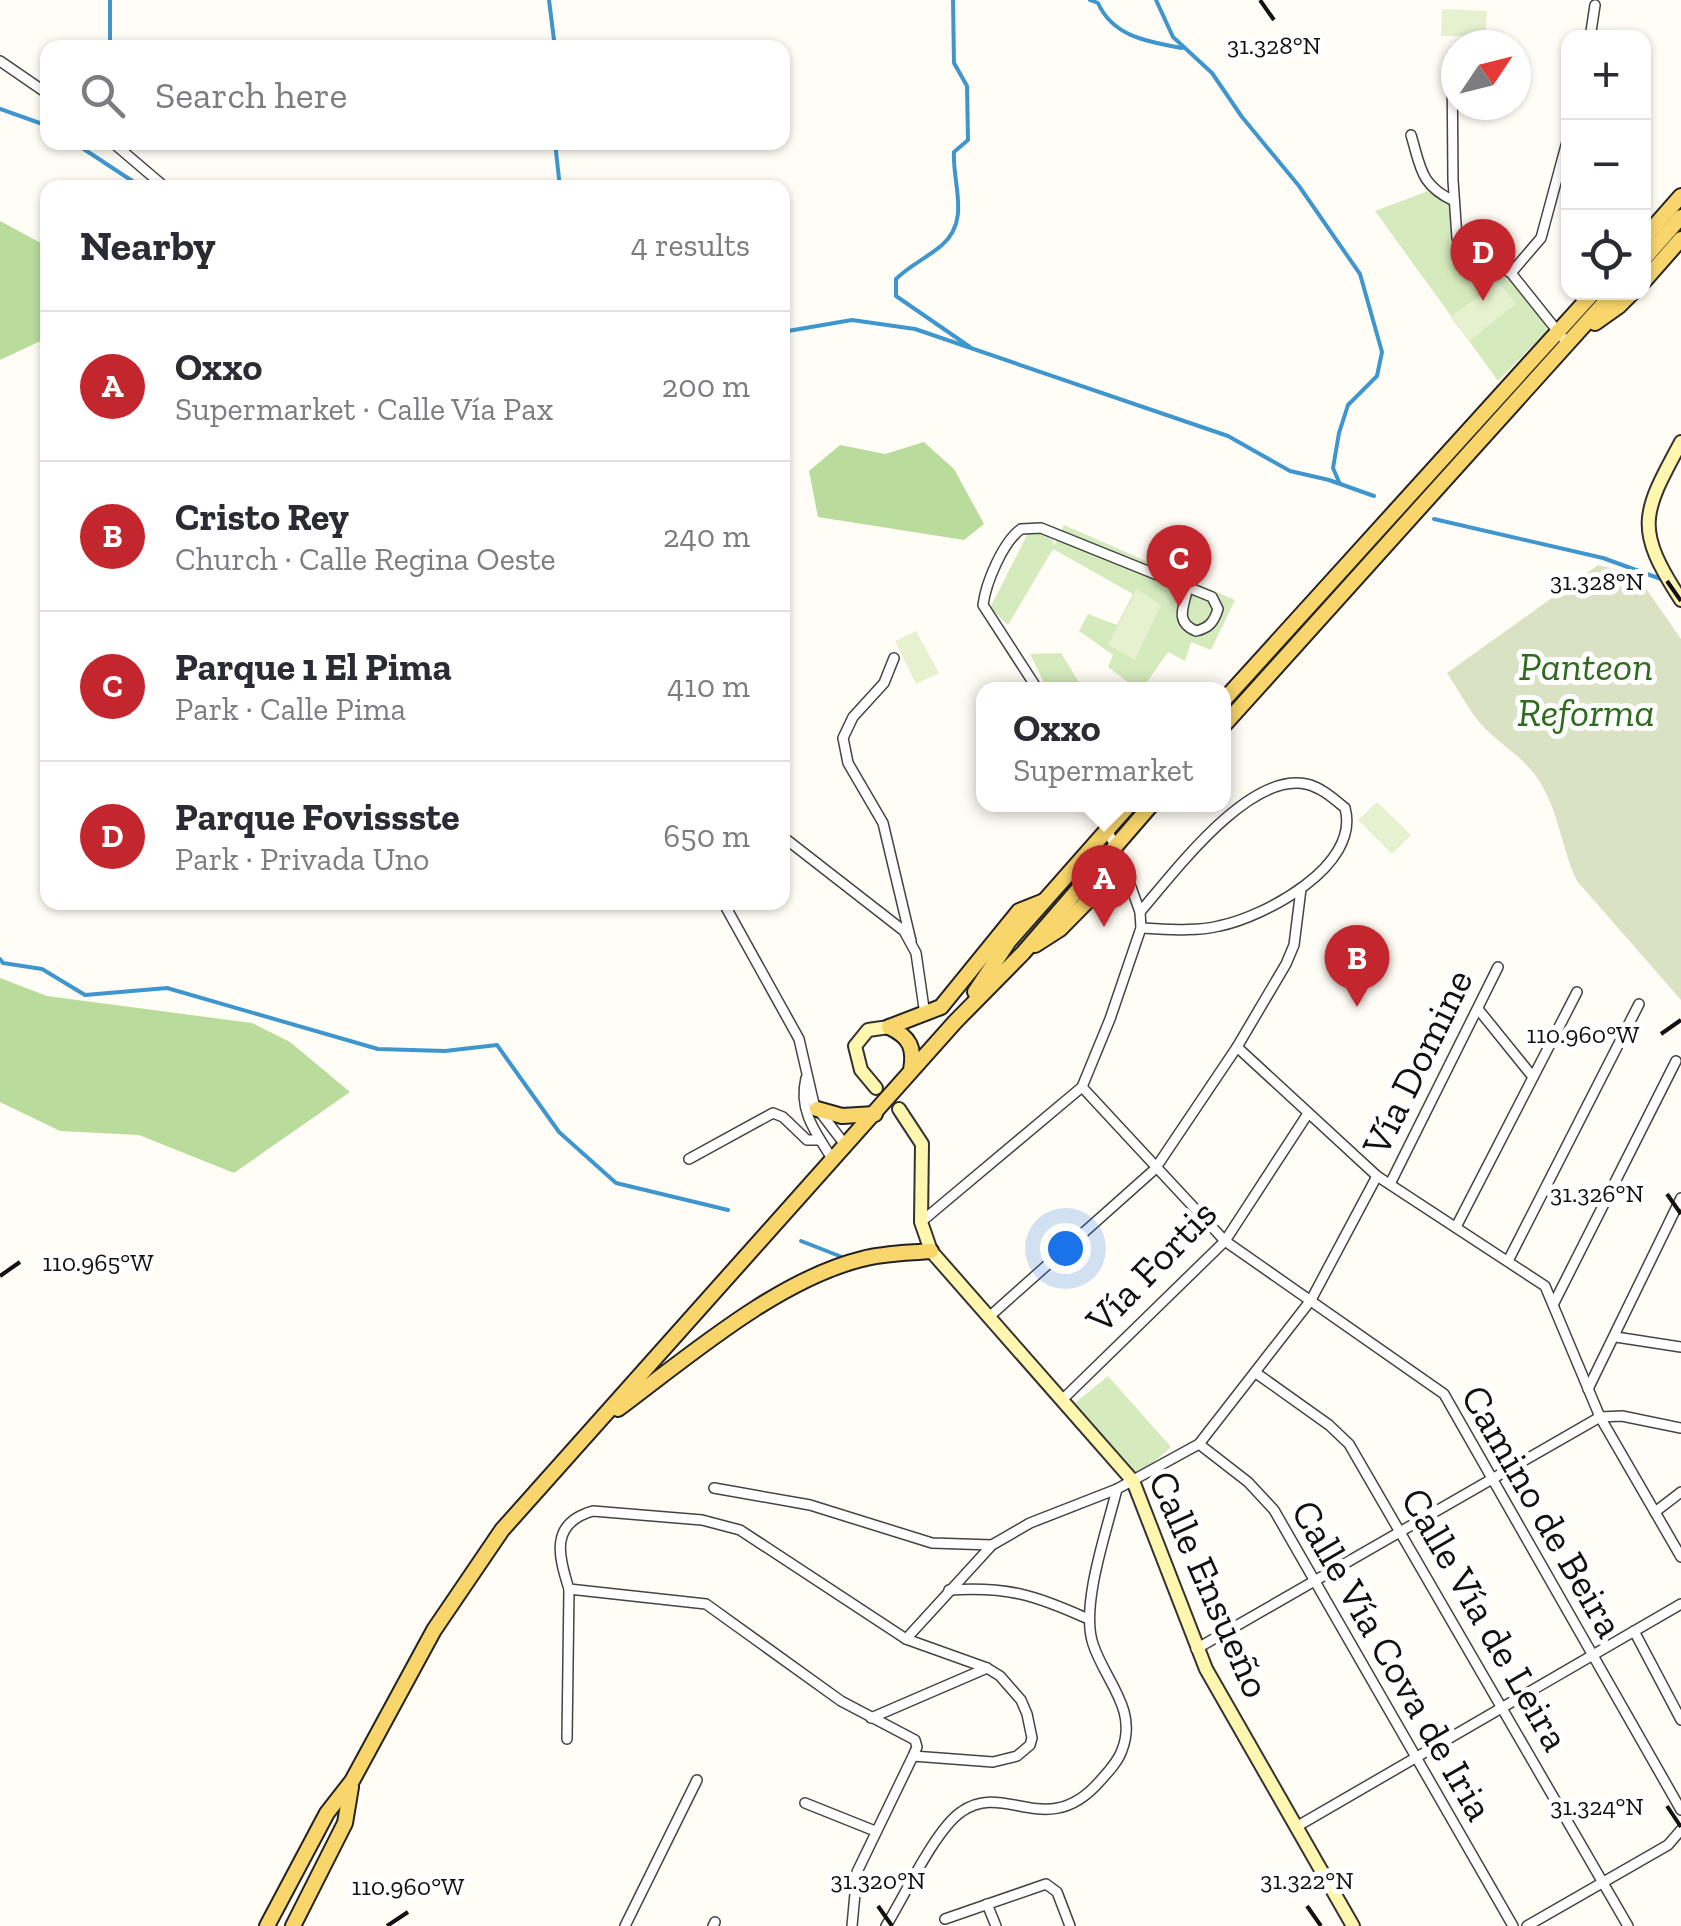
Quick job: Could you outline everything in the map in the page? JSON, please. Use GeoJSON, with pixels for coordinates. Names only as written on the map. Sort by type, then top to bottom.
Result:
{"type":"FeatureCollection","features":[{"type":"Feature","properties":{"kind":"main road"},"geometry":{"type":"LineString","coordinates":[[1651,230],[1681,196]]}},
{"type":"Feature","properties":{"kind":"main road"},"geometry":{"type":"LineString","coordinates":[[1651,252],[1681,217]]}},
{"type":"Feature","properties":{"kind":"main road"},"geometry":{"type":"LineString","coordinates":[[1651,272],[1681,239]]}},
{"type":"Feature","properties":{"kind":"main road"},"geometry":{"type":"LineString","coordinates":[[1231,717],[1568,337],[1589,300]]}},
{"type":"Feature","properties":{"kind":"main road"},"geometry":{"type":"LineString","coordinates":[[1231,693],[1606,300]]}},
{"type":"Feature","properties":{"kind":"main road"},"geometry":{"type":"LineString","coordinates":[[1568,337],[1625,300]]}},
{"type":"Feature","properties":{"kind":"main road"},"geometry":{"type":"LineString","coordinates":[[955,1022],[1009,941],[1123,812]]}},
{"type":"Feature","properties":{"kind":"main road"},"geometry":{"type":"LineString","coordinates":[[267,1926],[434,1630],[502,1530],[955,1022],[1023,953],[1145,812]]}},
{"type":"Feature","properties":{"kind":"main road"},"geometry":{"type":"LineString","coordinates":[[1023,953],[1060,929],[1123,866]]}},
{"type":"Feature","properties":{"kind":"main road"},"geometry":{"type":"LineString","coordinates":[[889,1027],[925,1016],[948,1000],[1019,911],[1044,901]]}},
{"type":"Feature","properties":{"kind":"main road"},"geometry":{"type":"LineString","coordinates":[[1009,941],[1023,953]]}},
{"type":"Feature","properties":{"kind":"main road"},"geometry":{"type":"LineString","coordinates":[[889,1027],[904,1036],[912,1047],[910,1072]]}},
{"type":"Feature","properties":{"kind":"main road"},"geometry":{"type":"LineString","coordinates":[[811,1101],[842,1116],[875,1114]]}},
{"type":"Feature","properties":{"kind":"main road"},"geometry":{"type":"LineString","coordinates":[[586,1434],[718,1334],[784,1293],[862,1258],[932,1250]]}},
{"type":"Feature","properties":{"kind":"main road"},"geometry":{"type":"LineString","coordinates":[[293,1926],[345,1823],[352,1781]]}},
{"type":"Feature","properties":{"kind":"street"},"geometry":{"type":"LineString","coordinates":[[1590,30],[1592,2],[1608,0]]}},
{"type":"Feature","properties":{"kind":"street"},"geometry":{"type":"LineString","coordinates":[[0,61],[40,88]]}},
{"type":"Feature","properties":{"kind":"street"},"geometry":{"type":"LineString","coordinates":[[1453,120],[1455,232],[1461,243],[1511,274],[1568,337]]}},
{"type":"Feature","properties":{"kind":"street"},"geometry":{"type":"LineString","coordinates":[[1411,135],[1427,183],[1454,201]]}},
{"type":"Feature","properties":{"kind":"street"},"geometry":{"type":"LineString","coordinates":[[121,150],[157,180]]}},
{"type":"Feature","properties":{"kind":"street"},"geometry":{"type":"LineString","coordinates":[[1511,274],[1541,238],[1561,164]]}},
{"type":"Feature","properties":{"kind":"street"},"geometry":{"type":"LineString","coordinates":[[1681,442],[1656,489],[1648,524],[1656,559],[1681,600]]}},
{"type":"Feature","properties":{"kind":"street"},"geometry":{"type":"LineString","coordinates":[[1033,682],[984,605],[984,595],[1009,542],[1021,529],[1040,528],[1188,587],[1212,597],[1216,618],[1205,628],[1196,630],[1183,623],[1188,587]]}},
{"type":"Feature","properties":{"kind":"street"},"geometry":{"type":"LineString","coordinates":[[894,658],[884,682],[853,717],[843,738],[848,763],[883,823],[916,953],[925,1016]]}},
{"type":"Feature","properties":{"kind":"street"},"geometry":{"type":"LineString","coordinates":[[1140,912],[1231,814],[1269,790],[1306,783],[1346,808],[1348,817],[1338,849],[1324,869],[1301,889],[1270,907],[1216,927],[1141,928]]}},
{"type":"Feature","properties":{"kind":"street"},"geometry":{"type":"LineString","coordinates":[[921,1222],[1082,1087],[1141,928],[1140,912],[1100,812]]}},
{"type":"Feature","properties":{"kind":"street"},"geometry":{"type":"LineString","coordinates":[[790,842],[896,922],[911,941]]}},
{"type":"Feature","properties":{"kind":"street"},"geometry":{"type":"LineString","coordinates":[[990,1316],[1155,1169],[1237,1047],[1291,955],[1301,889]]}},
{"type":"Feature","properties":{"kind":"street"},"geometry":{"type":"LineString","coordinates":[[727,910],[799,1039],[808,1071],[811,1101],[807,1116],[833,1160]]}},
{"type":"Feature","properties":{"kind":"street","name":"Vía Domine"},"geometry":{"type":"LineString","coordinates":[[1390,1184],[1498,967]]}},
{"type":"Feature","properties":{"kind":"street"},"geometry":{"type":"LineString","coordinates":[[1456,1227],[1578,992]]}},
{"type":"Feature","properties":{"kind":"street"},"geometry":{"type":"LineString","coordinates":[[1508,1261],[1639,1004]]}},
{"type":"Feature","properties":{"kind":"street"},"geometry":{"type":"LineString","coordinates":[[1478,1009],[1533,1077]]}},
{"type":"Feature","properties":{"kind":"street"},"geometry":{"type":"LineString","coordinates":[[876,1088],[861,1070],[855,1046],[862,1033],[889,1027]]}},
{"type":"Feature","properties":{"kind":"street"},"geometry":{"type":"LineString","coordinates":[[1237,1047],[1377,1176],[1541,1282],[1554,1303],[1600,1417],[1681,1557]]}},
{"type":"Feature","properties":{"kind":"street"},"geometry":{"type":"LineString","coordinates":[[1554,1303],[1676,1061]]}},
{"type":"Feature","properties":{"kind":"street","name":"Camino de Beira"},"geometry":{"type":"LineString","coordinates":[[1082,1087],[1224,1241],[1434,1385],[1451,1404],[1681,1810]]}},
{"type":"Feature","properties":{"kind":"street"},"geometry":{"type":"LineString","coordinates":[[811,1101],[846,1146]]}},
{"type":"Feature","properties":{"kind":"street"},"geometry":{"type":"LineString","coordinates":[[900,1109],[922,1144],[921,1222]]}},
{"type":"Feature","properties":{"kind":"street"},"geometry":{"type":"LineString","coordinates":[[689,1159],[773,1112],[807,1140],[820,1140]]}},
{"type":"Feature","properties":{"kind":"street","name":"Vía Fortis"},"geometry":{"type":"LineString","coordinates":[[1062,1400],[1224,1241],[1308,1115]]}},
{"type":"Feature","properties":{"kind":"street"},"geometry":{"type":"LineString","coordinates":[[906,1638],[992,1544],[1030,1522],[1133,1481],[1199,1444],[1311,1300],[1377,1176]]}},
{"type":"Feature","properties":{"kind":"street"},"geometry":{"type":"LineString","coordinates":[[1588,1390],[1681,1198]]}},
{"type":"Feature","properties":{"kind":"street","name":"Calle Ensueño"},"geometry":{"type":"LineString","coordinates":[[921,1222],[932,1250],[1133,1481],[1196,1648],[1353,1926]]}},
{"type":"Feature","properties":{"kind":"street"},"geometry":{"type":"LineString","coordinates":[[1616,1337],[1681,1347]]}},
{"type":"Feature","properties":{"kind":"street","name":"Calle Vía de Leira"},"geometry":{"type":"LineString","coordinates":[[1256,1374],[1330,1425],[1349,1444],[1628,1926]]}},
{"type":"Feature","properties":{"kind":"street"},"geometry":{"type":"LineString","coordinates":[[1196,1648],[1600,1417],[1622,1416],[1681,1428]]}},
{"type":"Feature","properties":{"kind":"street","name":"Calle Vía Cova de Iria"},"geometry":{"type":"LineString","coordinates":[[1199,1444],[1262,1495],[1274,1510],[1512,1926]]}},
{"type":"Feature","properties":{"kind":"street"},"geometry":{"type":"LineString","coordinates":[[714,1488],[810,1505],[932,1543],[992,1544]]}},
{"type":"Feature","properties":{"kind":"street"},"geometry":{"type":"LineString","coordinates":[[886,1926],[944,1830],[962,1811],[981,1804],[1041,1810],[1066,1808],[1087,1796],[1116,1761],[1125,1737],[1124,1706],[1097,1656],[1086,1618],[1116,1489]]}},
{"type":"Feature","properties":{"kind":"street"},"geometry":{"type":"LineString","coordinates":[[1655,1512],[1681,1492]]}},
{"type":"Feature","properties":{"kind":"street"},"geometry":{"type":"LineString","coordinates":[[566,1739],[569,1588],[560,1561],[560,1538],[573,1520],[592,1511],[702,1520],[740,1530],[906,1638],[988,1668],[1010,1685],[1031,1726],[1030,1745],[1016,1756],[993,1762],[913,1756]]}},
{"type":"Feature","properties":{"kind":"street"},"geometry":{"type":"LineString","coordinates":[[569,1588],[706,1604],[718,1609],[841,1701],[912,1737],[916,1743],[913,1756],[857,1872],[852,1926]]}},
{"type":"Feature","properties":{"kind":"street"},"geometry":{"type":"LineString","coordinates":[[949,1590],[996,1588],[1060,1606],[1086,1618]]}},
{"type":"Feature","properties":{"kind":"street"},"geometry":{"type":"LineString","coordinates":[[1296,1826],[1681,1604]]}},
{"type":"Feature","properties":{"kind":"street"},"geometry":{"type":"LineString","coordinates":[[1634,1631],[1681,1720]]}},
{"type":"Feature","properties":{"kind":"street"},"geometry":{"type":"LineString","coordinates":[[871,1718],[988,1668]]}},
{"type":"Feature","properties":{"kind":"street"},"geometry":{"type":"LineString","coordinates":[[625,1926],[697,1780]]}},
{"type":"Feature","properties":{"kind":"street"},"geometry":{"type":"LineString","coordinates":[[805,1803],[876,1831]]}},
{"type":"Feature","properties":{"kind":"street"},"geometry":{"type":"LineString","coordinates":[[1527,1926],[1668,1845],[1681,1830]]}},
{"type":"Feature","properties":{"kind":"street"},"geometry":{"type":"LineString","coordinates":[[945,1919],[1046,1884],[1056,1892],[1070,1926]]}},
{"type":"Feature","properties":{"kind":"street"},"geometry":{"type":"LineString","coordinates":[[987,1904],[996,1926]]}},
{"type":"Feature","properties":{"kind":"green space"},"geometry":{"type":"Polygon","coordinates":[[[1442,9],[1487,11],[1485,30],[1441,30],[1442,9]]]}},
{"type":"Feature","properties":{"kind":"green space"},"geometry":{"type":"Polygon","coordinates":[[[1428,191],[1451,203],[1455,236],[1461,247],[1514,285],[1548,330],[1498,381],[1375,211],[1428,191]]]}},
{"type":"Feature","properties":{"kind":"green space"},"geometry":{"type":"Polygon","coordinates":[[[0,221],[40,243],[40,341],[0,360],[0,221]]]}},
{"type":"Feature","properties":{"kind":"green space"},"geometry":{"type":"Polygon","coordinates":[[[1499,282],[1516,304],[1469,341],[1450,317],[1499,282]]]}},
{"type":"Feature","properties":{"kind":"green space"},"geometry":{"type":"Polygon","coordinates":[[[924,442],[954,469],[984,524],[964,540],[818,517],[809,471],[840,445],[885,454],[924,442]]]}},
{"type":"Feature","properties":{"kind":"green space"},"geometry":{"type":"Polygon","coordinates":[[[1064,525],[1235,600],[1211,650],[1191,642],[1185,661],[1168,652],[1147,682],[1128,682],[1108,667],[1113,655],[1079,631],[1088,614],[1117,625],[1133,594],[1053,549],[1008,625],[990,608],[1030,529],[1053,540],[1054,546],[1064,525]]]}},
{"type":"Feature","properties":{"kind":"green space","name":"Panteon Reforma"},"geometry":{"type":"Polygon","coordinates":[[[1598,565],[1636,574],[1681,639],[1681,1000],[1577,881],[1551,804],[1538,779],[1479,722],[1447,673],[1598,565]]]}},
{"type":"Feature","properties":{"kind":"green space"},"geometry":{"type":"Polygon","coordinates":[[[1137,589],[1161,605],[1135,660],[1108,645],[1137,589]]]}},
{"type":"Feature","properties":{"kind":"green space"},"geometry":{"type":"Polygon","coordinates":[[[916,631],[939,673],[916,684],[895,641],[916,631]]]}},
{"type":"Feature","properties":{"kind":"green space"},"geometry":{"type":"Polygon","coordinates":[[[1061,653],[1079,682],[1044,682],[1030,654],[1061,653]]]}},
{"type":"Feature","properties":{"kind":"green space"},"geometry":{"type":"Polygon","coordinates":[[[1377,802],[1411,835],[1392,854],[1358,820],[1377,802]]]}},
{"type":"Feature","properties":{"kind":"green space"},"geometry":{"type":"Polygon","coordinates":[[[0,978],[47,996],[252,1023],[290,1042],[350,1092],[234,1173],[139,1135],[60,1131],[0,1102],[0,978]]]}},
{"type":"Feature","properties":{"kind":"green space"},"geometry":{"type":"Polygon","coordinates":[[[1108,1376],[1171,1447],[1133,1480],[1070,1407],[1108,1376]]]}},
{"type":"Feature","properties":{"kind":"waterway"},"geometry":{"type":"LineString","coordinates":[[110,0],[110,40]]}},
{"type":"Feature","properties":{"kind":"waterway"},"geometry":{"type":"LineString","coordinates":[[549,0],[554,40]]}},
{"type":"Feature","properties":{"kind":"waterway"},"geometry":{"type":"LineString","coordinates":[[953,0],[954,63],[967,86],[968,140],[954,152],[956,224],[942,245],[896,279],[896,296],[970,347]]}},
{"type":"Feature","properties":{"kind":"waterway"},"geometry":{"type":"LineString","coordinates":[[1090,0],[1098,3],[1122,31],[1182,48]]}},
{"type":"Feature","properties":{"kind":"waterway"},"geometry":{"type":"LineString","coordinates":[[1156,0],[1173,37],[1212,73],[1242,117],[1299,186],[1360,274],[1382,352],[1377,376],[1348,405],[1333,468],[1339,482]]}},
{"type":"Feature","properties":{"kind":"waterway"},"geometry":{"type":"LineString","coordinates":[[0,109],[40,123]]}},
{"type":"Feature","properties":{"kind":"waterway"},"geometry":{"type":"LineString","coordinates":[[85,150],[131,180]]}},
{"type":"Feature","properties":{"kind":"waterway"},"geometry":{"type":"LineString","coordinates":[[556,150],[559,180]]}},
{"type":"Feature","properties":{"kind":"waterway"},"geometry":{"type":"LineString","coordinates":[[790,331],[852,320],[915,329],[1228,436],[1290,471],[1374,496]]}},
{"type":"Feature","properties":{"kind":"waterway"},"geometry":{"type":"LineString","coordinates":[[1434,519],[1603,558],[1661,579]]}},
{"type":"Feature","properties":{"kind":"waterway"},"geometry":{"type":"LineString","coordinates":[[0,959],[3,963],[42,969],[85,995],[167,988],[378,1049],[445,1051],[497,1045],[559,1132],[616,1183],[728,1210]]}},
{"type":"Feature","properties":{"kind":"waterway"},"geometry":{"type":"LineString","coordinates":[[801,1241],[842,1257]]}},
{"type":"Feature","properties":{"kind":"place","name":"Parque Fovissste"},"geometry":{"type":"Point","coordinates":[1483,301]}},
{"type":"Feature","properties":{"kind":"place","name":"Parque 1 El Pima"},"geometry":{"type":"Point","coordinates":[1179,607]}},
{"type":"Feature","properties":{"kind":"place","name":"Oxxo"},"geometry":{"type":"Point","coordinates":[1104,927]}},
{"type":"Feature","properties":{"kind":"place","name":"Cristo Rey"},"geometry":{"type":"Point","coordinates":[1357,1007]}}]}
